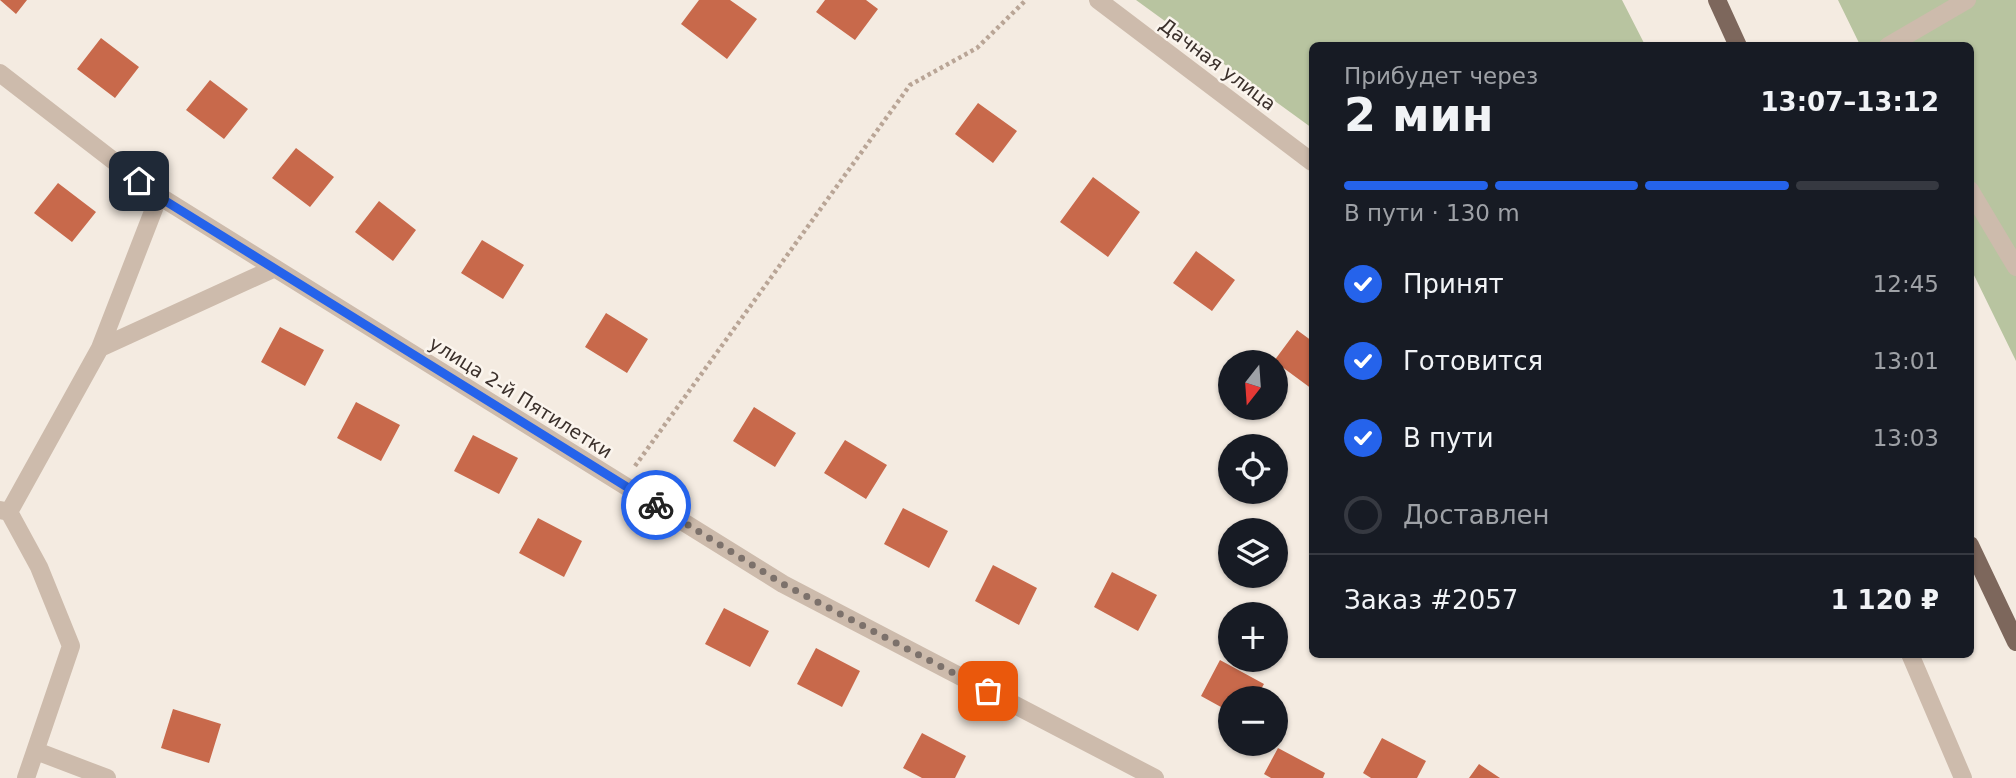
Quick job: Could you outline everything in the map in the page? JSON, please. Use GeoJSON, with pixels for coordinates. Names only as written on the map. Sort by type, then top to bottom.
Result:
{"type":"FeatureCollection","features":[{"type":"Feature","properties":{"kind":"main road"},"geometry":{"type":"LineString","coordinates":[[1717,0],[1736,42]]}},
{"type":"Feature","properties":{"kind":"main road"},"geometry":{"type":"LineString","coordinates":[[1974,553],[2016,642]]}},
{"type":"Feature","properties":{"kind":"street","name":"Дачная улица"},"geometry":{"type":"LineString","coordinates":[[1098,0],[1309,160]]}},
{"type":"Feature","properties":{"kind":"street"},"geometry":{"type":"LineString","coordinates":[[1895,42],[1967,0]]}},
{"type":"Feature","properties":{"kind":"street","name":"улица 2-й Пятилетки"},"geometry":{"type":"LineString","coordinates":[[0,74],[159,197],[783,584],[1155,778]]}},
{"type":"Feature","properties":{"kind":"street"},"geometry":{"type":"LineString","coordinates":[[26,778],[71,646],[39,567],[4,511],[100,348],[159,197]]}},
{"type":"Feature","properties":{"kind":"street"},"geometry":{"type":"LineString","coordinates":[[1974,197],[2016,267]]}},
{"type":"Feature","properties":{"kind":"street"},"geometry":{"type":"LineString","coordinates":[[100,348],[275,268]]}},
{"type":"Feature","properties":{"kind":"street"},"geometry":{"type":"LineString","coordinates":[[1912,658],[1963,778]]}},
{"type":"Feature","properties":{"kind":"street"},"geometry":{"type":"LineString","coordinates":[[36,751],[107,778]]}},
{"type":"Feature","properties":{"kind":"path"},"geometry":{"type":"LineString","coordinates":[[622,484],[910,85],[976,48],[1026,0]]}},
{"type":"Feature","properties":{"kind":"green space"},"geometry":{"type":"Polygon","coordinates":[[[1136,0],[1622,0],[1643,42],[1309,42],[1309,126],[1136,0]]]}},
{"type":"Feature","properties":{"kind":"green space"},"geometry":{"type":"Polygon","coordinates":[[[1838,0],[2016,0],[2016,361],[1974,275],[1974,42],[1859,42],[1838,0]]]}},
{"type":"Feature","properties":{"kind":"building"},"geometry":{"type":"Polygon","coordinates":[[[0,0],[27,0],[16,14],[0,0]]]}},
{"type":"Feature","properties":{"kind":"building"},"geometry":{"type":"Polygon","coordinates":[[[699,0],[730,0],[757,19],[727,59],[681,24],[699,0]]]}},
{"type":"Feature","properties":{"kind":"building"},"geometry":{"type":"Polygon","coordinates":[[[825,0],[866,0],[878,9],[855,40],[816,12],[825,0]]]}},
{"type":"Feature","properties":{"kind":"building"},"geometry":{"type":"Polygon","coordinates":[[[101,38],[139,67],[115,98],[77,69],[101,38]]]}},
{"type":"Feature","properties":{"kind":"building"},"geometry":{"type":"Polygon","coordinates":[[[210,80],[248,109],[224,139],[186,110],[210,80]]]}},
{"type":"Feature","properties":{"kind":"building"},"geometry":{"type":"Polygon","coordinates":[[[978,103],[1017,131],[993,163],[955,134],[978,103]]]}},
{"type":"Feature","properties":{"kind":"building"},"geometry":{"type":"Polygon","coordinates":[[[296,148],[334,177],[310,207],[272,178],[296,148]]]}},
{"type":"Feature","properties":{"kind":"building"},"geometry":{"type":"Polygon","coordinates":[[[1093,177],[1140,212],[1108,257],[1060,222],[1093,177]]]}},
{"type":"Feature","properties":{"kind":"building"},"geometry":{"type":"Polygon","coordinates":[[[58,183],[96,212],[72,242],[34,213],[58,183]]]}},
{"type":"Feature","properties":{"kind":"building"},"geometry":{"type":"Polygon","coordinates":[[[379,201],[416,230],[393,261],[355,232],[379,201]]]}},
{"type":"Feature","properties":{"kind":"building"},"geometry":{"type":"Polygon","coordinates":[[[482,240],[524,265],[503,299],[461,273],[482,240]]]}},
{"type":"Feature","properties":{"kind":"building"},"geometry":{"type":"Polygon","coordinates":[[[1196,251],[1235,280],[1212,311],[1173,283],[1196,251]]]}},
{"type":"Feature","properties":{"kind":"building"},"geometry":{"type":"Polygon","coordinates":[[[606,313],[648,339],[627,373],[585,347],[606,313]]]}},
{"type":"Feature","properties":{"kind":"building"},"geometry":{"type":"Polygon","coordinates":[[[280,327],[324,350],[305,386],[261,362],[280,327]]]}},
{"type":"Feature","properties":{"kind":"building"},"geometry":{"type":"Polygon","coordinates":[[[1297,330],[1309,339],[1309,387],[1288,371],[1288,350],[1282,350],[1297,330]]]}},
{"type":"Feature","properties":{"kind":"building"},"geometry":{"type":"Polygon","coordinates":[[[356,402],[400,425],[381,461],[337,438],[356,402]]]}},
{"type":"Feature","properties":{"kind":"building"},"geometry":{"type":"Polygon","coordinates":[[[754,407],[796,433],[775,467],[733,441],[754,407]]]}},
{"type":"Feature","properties":{"kind":"building"},"geometry":{"type":"Polygon","coordinates":[[[473,435],[518,458],[499,494],[454,471],[473,435]]]}},
{"type":"Feature","properties":{"kind":"building"},"geometry":{"type":"Polygon","coordinates":[[[845,440],[887,465],[866,499],[824,473],[845,440]]]}},
{"type":"Feature","properties":{"kind":"building"},"geometry":{"type":"Polygon","coordinates":[[[903,508],[948,531],[929,568],[884,544],[903,508]]]}},
{"type":"Feature","properties":{"kind":"building"},"geometry":{"type":"Polygon","coordinates":[[[538,518],[582,541],[564,577],[519,553],[538,518]]]}},
{"type":"Feature","properties":{"kind":"building"},"geometry":{"type":"Polygon","coordinates":[[[993,565],[1037,588],[1019,625],[975,601],[993,565]]]}},
{"type":"Feature","properties":{"kind":"building"},"geometry":{"type":"Polygon","coordinates":[[[1112,572],[1157,595],[1138,631],[1094,607],[1112,572]]]}},
{"type":"Feature","properties":{"kind":"building"},"geometry":{"type":"Polygon","coordinates":[[[724,608],[769,631],[750,667],[705,644],[724,608]]]}},
{"type":"Feature","properties":{"kind":"building"},"geometry":{"type":"Polygon","coordinates":[[[816,648],[860,671],[842,707],[797,684],[816,648]]]}},
{"type":"Feature","properties":{"kind":"building"},"geometry":{"type":"Polygon","coordinates":[[[1218,664],[1218,672],[1242,672],[1264,684],[1218,686],[1218,705],[1201,696],[1218,664]]]}},
{"type":"Feature","properties":{"kind":"building"},"geometry":{"type":"Polygon","coordinates":[[[173,709],[221,724],[209,763],[161,748],[173,709]]]}},
{"type":"Feature","properties":{"kind":"building"},"geometry":{"type":"Polygon","coordinates":[[[922,733],[966,756],[955,778],[922,778],[903,768],[922,733]]]}},
{"type":"Feature","properties":{"kind":"building"},"geometry":{"type":"Polygon","coordinates":[[[1382,738],[1426,761],[1417,778],[1371,778],[1363,773],[1382,738]]]}},
{"type":"Feature","properties":{"kind":"building"},"geometry":{"type":"Polygon","coordinates":[[[1288,753],[1325,773],[1323,778],[1271,778],[1264,774],[1274,756],[1288,756],[1288,753]]]}},
{"type":"Feature","properties":{"kind":"building"},"geometry":{"type":"Polygon","coordinates":[[[1479,764],[1500,778],[1469,778],[1479,764]]]}},
{"type":"Feature","properties":{"kind":"way so far"},"geometry":{"type":"LineString","coordinates":[[656,505],[783,584],[988,691]]}},
{"type":"Feature","properties":{"kind":"route"},"geometry":{"type":"LineString","coordinates":[[139,181],[159,197],[656,505]]}}]}
